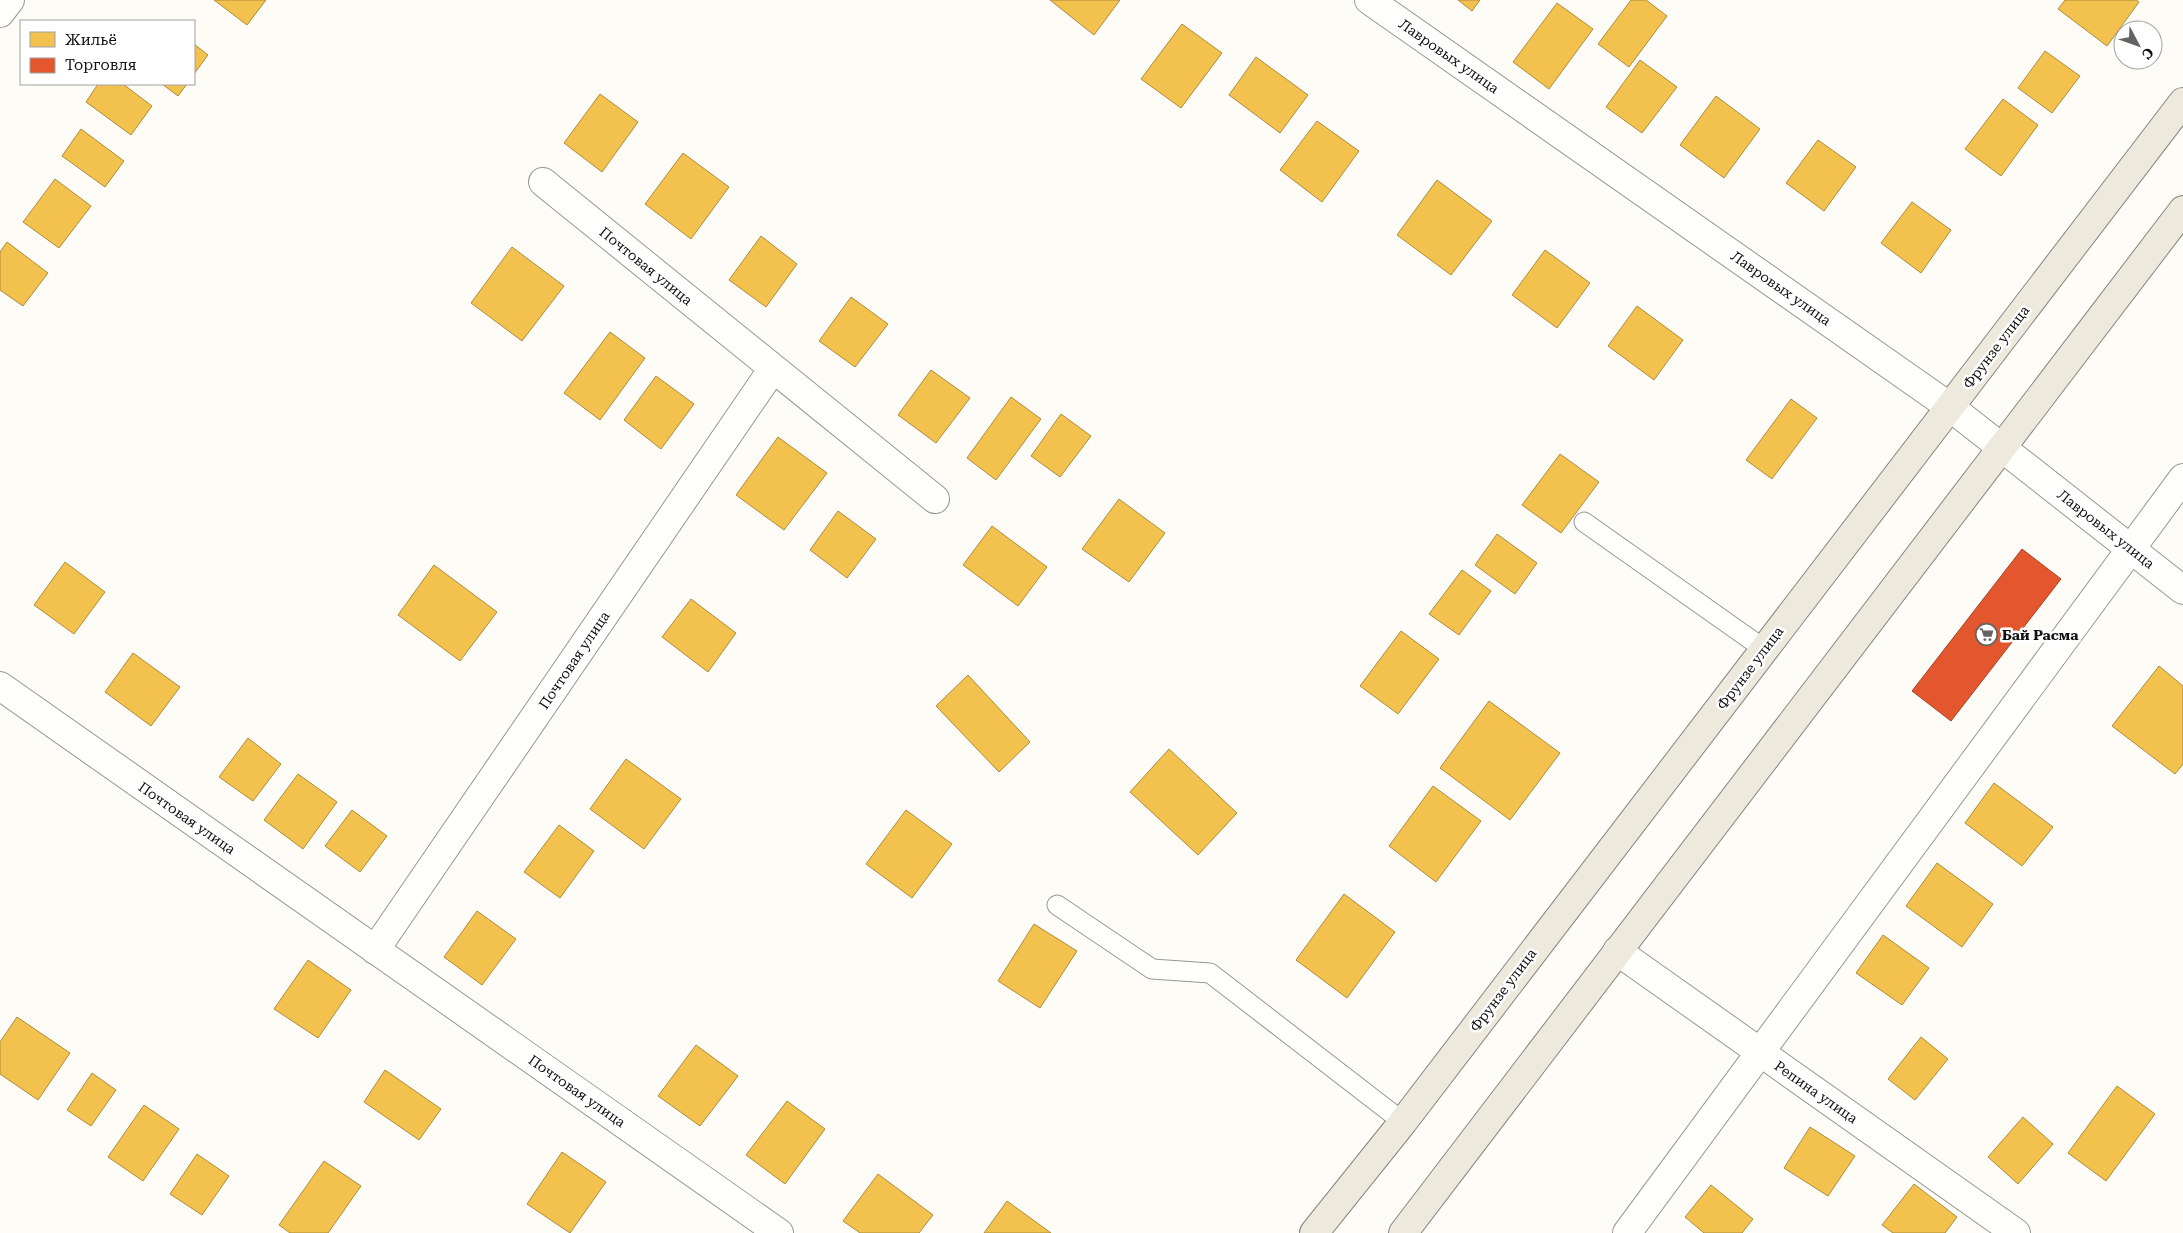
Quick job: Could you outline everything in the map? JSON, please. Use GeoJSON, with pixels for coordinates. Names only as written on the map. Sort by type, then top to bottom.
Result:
{"type":"FeatureCollection","features":[{"type":"Feature","properties":{"kind":"main road","name":"Фрунзе улица"},"geometry":{"type":"LineString","coordinates":[[1314,1233],[1402,1122],[2183,102]]}},
{"type":"Feature","properties":{"kind":"main road"},"geometry":{"type":"LineString","coordinates":[[1403,1233],[2183,210]]}},
{"type":"Feature","properties":{"kind":"street"},"geometry":{"type":"LineString","coordinates":[[0,13],[10,0]]}},
{"type":"Feature","properties":{"kind":"street","name":"Лавровых улица"},"geometry":{"type":"LineString","coordinates":[[1369,0],[1950,406],[2183,590]]}},
{"type":"Feature","properties":{"kind":"street","name":"Почтовая улица"},"geometry":{"type":"LineString","coordinates":[[543,182],[772,370],[934,499]]}},
{"type":"Feature","properties":{"kind":"street","name":"Почтовая улица"},"geometry":{"type":"LineString","coordinates":[[375,950],[772,370]]}},
{"type":"Feature","properties":{"kind":"street"},"geometry":{"type":"LineString","coordinates":[[1627,1233],[2183,478]]}},
{"type":"Feature","properties":{"kind":"street","name":"Почтовая улица"},"geometry":{"type":"LineString","coordinates":[[0,686],[779,1233]]}},
{"type":"Feature","properties":{"kind":"street","name":"Репина улица"},"geometry":{"type":"LineString","coordinates":[[1617,952],[2016,1233]]}},
{"type":"Feature","properties":{"kind":"lane"},"geometry":{"type":"LineString","coordinates":[[1584,522],[1764,649]]}},
{"type":"Feature","properties":{"kind":"lane"},"geometry":{"type":"LineString","coordinates":[[1056,905],[1152,969],[1210,973],[1402,1122]]}},
{"type":"Feature","properties":{"kind":"building: Жильё"},"geometry":{"type":"Polygon","coordinates":[[[214,0],[266,0],[247,25],[214,0]]]}},
{"type":"Feature","properties":{"kind":"building: Жильё"},"geometry":{"type":"Polygon","coordinates":[[[1050,0],[1120,0],[1094,35],[1050,0]]]}},
{"type":"Feature","properties":{"kind":"building: Жильё"},"geometry":{"type":"Polygon","coordinates":[[[1458,0],[1480,0],[1472,11],[1458,0]]]}},
{"type":"Feature","properties":{"kind":"building: Жильё"},"geometry":{"type":"Polygon","coordinates":[[[1631,0],[1646,0],[1667,16],[1629,67],[1598,44],[1631,0]]]}},
{"type":"Feature","properties":{"kind":"building: Жильё"},"geometry":{"type":"Polygon","coordinates":[[[2065,0],[2136,0],[2139,2],[2126,20],[2113,20],[2113,38],[2107,46],[2058,9],[2065,0]]]}},
{"type":"Feature","properties":{"kind":"building: Жильё"},"geometry":{"type":"Polygon","coordinates":[[[1557,3],[1593,29],[1549,89],[1513,62],[1557,3]]]}},
{"type":"Feature","properties":{"kind":"building: Жильё"},"geometry":{"type":"Polygon","coordinates":[[[1182,24],[1222,53],[1181,108],[1141,79],[1182,24]]]}},
{"type":"Feature","properties":{"kind":"building: Жильё"},"geometry":{"type":"Polygon","coordinates":[[[195,45],[208,55],[195,73],[195,45]]]}},
{"type":"Feature","properties":{"kind":"building: Жильё"},"geometry":{"type":"Polygon","coordinates":[[[2045,51],[2080,76],[2052,113],[2018,88],[2045,51]]]}},
{"type":"Feature","properties":{"kind":"building: Жильё"},"geometry":{"type":"Polygon","coordinates":[[[1256,57],[1308,95],[1280,133],[1229,95],[1256,57]]]}},
{"type":"Feature","properties":{"kind":"building: Жильё"},"geometry":{"type":"Polygon","coordinates":[[[1640,60],[1677,87],[1642,133],[1606,107],[1640,60]]]}},
{"type":"Feature","properties":{"kind":"building: Жильё"},"geometry":{"type":"Polygon","coordinates":[[[97,85],[124,85],[152,106],[131,135],[86,102],[97,85]]]}},
{"type":"Feature","properties":{"kind":"building: Жильё"},"geometry":{"type":"Polygon","coordinates":[[[163,85],[186,85],[178,96],[163,85]]]}},
{"type":"Feature","properties":{"kind":"building: Жильё"},"geometry":{"type":"Polygon","coordinates":[[[600,94],[638,122],[602,172],[564,143],[600,94]]]}},
{"type":"Feature","properties":{"kind":"building: Жильё"},"geometry":{"type":"Polygon","coordinates":[[[1716,96],[1760,129],[1724,178],[1680,145],[1716,96]]]}},
{"type":"Feature","properties":{"kind":"building: Жильё"},"geometry":{"type":"Polygon","coordinates":[[[2003,99],[2038,125],[2001,176],[1965,149],[2003,99]]]}},
{"type":"Feature","properties":{"kind":"building: Жильё"},"geometry":{"type":"Polygon","coordinates":[[[1317,121],[1359,151],[1322,202],[1280,170],[1317,121]]]}},
{"type":"Feature","properties":{"kind":"building: Жильё"},"geometry":{"type":"Polygon","coordinates":[[[81,129],[124,161],[105,187],[62,156],[81,129]]]}},
{"type":"Feature","properties":{"kind":"building: Жильё"},"geometry":{"type":"Polygon","coordinates":[[[1818,140],[1856,167],[1824,211],[1786,183],[1818,140]]]}},
{"type":"Feature","properties":{"kind":"building: Жильё"},"geometry":{"type":"Polygon","coordinates":[[[683,153],[729,187],[691,239],[645,204],[683,153]]]}},
{"type":"Feature","properties":{"kind":"building: Жильё"},"geometry":{"type":"Polygon","coordinates":[[[55,179],[91,206],[59,248],[23,222],[55,179]]]}},
{"type":"Feature","properties":{"kind":"building: Жильё"},"geometry":{"type":"Polygon","coordinates":[[[1437,180],[1492,221],[1451,275],[1397,235],[1437,180]]]}},
{"type":"Feature","properties":{"kind":"building: Жильё"},"geometry":{"type":"Polygon","coordinates":[[[1912,202],[1951,230],[1921,273],[1881,243],[1912,202]]]}},
{"type":"Feature","properties":{"kind":"building: Жильё"},"geometry":{"type":"Polygon","coordinates":[[[761,236],[797,264],[766,307],[729,280],[761,236]]]}},
{"type":"Feature","properties":{"kind":"building: Жильё"},"geometry":{"type":"Polygon","coordinates":[[[7,242],[48,273],[23,306],[0,290],[0,252],[7,242]]]}},
{"type":"Feature","properties":{"kind":"building: Жильё"},"geometry":{"type":"Polygon","coordinates":[[[512,247],[564,286],[522,341],[471,303],[512,247]]]}},
{"type":"Feature","properties":{"kind":"building: Жильё"},"geometry":{"type":"Polygon","coordinates":[[[1545,250],[1590,283],[1557,328],[1512,295],[1545,250]]]}},
{"type":"Feature","properties":{"kind":"building: Жильё"},"geometry":{"type":"Polygon","coordinates":[[[851,297],[888,324],[855,367],[819,341],[851,297]]]}},
{"type":"Feature","properties":{"kind":"building: Жильё"},"geometry":{"type":"Polygon","coordinates":[[[1637,306],[1683,340],[1654,380],[1608,346],[1637,306]]]}},
{"type":"Feature","properties":{"kind":"building: Жильё"},"geometry":{"type":"Polygon","coordinates":[[[610,332],[645,358],[600,420],[564,393],[610,332]]]}},
{"type":"Feature","properties":{"kind":"building: Жильё"},"geometry":{"type":"Polygon","coordinates":[[[931,370],[970,398],[936,443],[898,415],[931,370]]]}},
{"type":"Feature","properties":{"kind":"building: Жильё"},"geometry":{"type":"Polygon","coordinates":[[[656,376],[694,404],[661,449],[624,420],[656,376]]]}},
{"type":"Feature","properties":{"kind":"building: Жильё"},"geometry":{"type":"Polygon","coordinates":[[[1011,397],[1041,419],[996,480],[967,458],[1011,397]]]}},
{"type":"Feature","properties":{"kind":"building: Жильё"},"geometry":{"type":"Polygon","coordinates":[[[1791,399],[1817,418],[1772,479],[1746,460],[1791,399]]]}},
{"type":"Feature","properties":{"kind":"building: Жильё"},"geometry":{"type":"Polygon","coordinates":[[[1061,414],[1091,436],[1060,477],[1031,456],[1061,414]]]}},
{"type":"Feature","properties":{"kind":"building: Жильё"},"geometry":{"type":"Polygon","coordinates":[[[778,437],[827,473],[784,530],[736,495],[778,437]]]}},
{"type":"Feature","properties":{"kind":"building: Жильё"},"geometry":{"type":"Polygon","coordinates":[[[1560,454],[1599,482],[1561,533],[1522,505],[1560,454]]]}},
{"type":"Feature","properties":{"kind":"building: Жильё"},"geometry":{"type":"Polygon","coordinates":[[[1119,499],[1165,533],[1129,582],[1082,549],[1119,499]]]}},
{"type":"Feature","properties":{"kind":"building: Жильё"},"geometry":{"type":"Polygon","coordinates":[[[838,511],[876,539],[847,578],[810,550],[838,511]]]}},
{"type":"Feature","properties":{"kind":"building: Жильё"},"geometry":{"type":"Polygon","coordinates":[[[992,526],[1047,567],[1018,606],[963,565],[992,526]]]}},
{"type":"Feature","properties":{"kind":"building: Жильё"},"geometry":{"type":"Polygon","coordinates":[[[1497,534],[1537,563],[1515,594],[1475,565],[1497,534]]]}},
{"type":"Feature","properties":{"kind":"building: Жильё"},"geometry":{"type":"Polygon","coordinates":[[[65,562],[105,592],[74,634],[34,605],[65,562]]]}},
{"type":"Feature","properties":{"kind":"building: Жильё"},"geometry":{"type":"Polygon","coordinates":[[[434,565],[497,612],[460,661],[398,615],[434,565]]]}},
{"type":"Feature","properties":{"kind":"building: Жильё"},"geometry":{"type":"Polygon","coordinates":[[[1462,570],[1491,591],[1459,635],[1429,614],[1462,570]]]}},
{"type":"Feature","properties":{"kind":"building: Жильё"},"geometry":{"type":"Polygon","coordinates":[[[691,599],[736,633],[708,672],[662,637],[691,599]]]}},
{"type":"Feature","properties":{"kind":"building: Жильё"},"geometry":{"type":"Polygon","coordinates":[[[1401,631],[1439,659],[1398,714],[1360,686],[1401,631]]]}},
{"type":"Feature","properties":{"kind":"building: Жильё"},"geometry":{"type":"Polygon","coordinates":[[[133,653],[180,687],[151,726],[105,692],[133,653]]]}},
{"type":"Feature","properties":{"kind":"building: Жильё"},"geometry":{"type":"Polygon","coordinates":[[[2159,666],[2183,686],[2183,764],[2175,774],[2112,726],[2159,666]]]}},
{"type":"Feature","properties":{"kind":"building: Жильё"},"geometry":{"type":"Polygon","coordinates":[[[968,675],[1030,742],[999,772],[936,706],[968,675]]]}},
{"type":"Feature","properties":{"kind":"building: Жильё"},"geometry":{"type":"Polygon","coordinates":[[[1489,701],[1560,753],[1510,820],[1440,768],[1489,701]]]}},
{"type":"Feature","properties":{"kind":"building: Жильё"},"geometry":{"type":"Polygon","coordinates":[[[248,738],[281,764],[253,801],[219,777],[248,738]]]}},
{"type":"Feature","properties":{"kind":"building: Жильё"},"geometry":{"type":"Polygon","coordinates":[[[1169,749],[1237,813],[1198,855],[1130,792],[1169,749]]]}},
{"type":"Feature","properties":{"kind":"building: Жильё"},"geometry":{"type":"Polygon","coordinates":[[[626,759],[681,799],[644,849],[590,809],[626,759]]]}},
{"type":"Feature","properties":{"kind":"building: Жильё"},"geometry":{"type":"Polygon","coordinates":[[[298,774],[337,802],[303,849],[264,820],[298,774]]]}},
{"type":"Feature","properties":{"kind":"building: Жильё"},"geometry":{"type":"Polygon","coordinates":[[[1994,783],[2053,827],[2022,866],[1965,823],[1994,783]]]}},
{"type":"Feature","properties":{"kind":"building: Жильё"},"geometry":{"type":"Polygon","coordinates":[[[1433,786],[1481,821],[1436,882],[1389,846],[1433,786]]]}},
{"type":"Feature","properties":{"kind":"building: Жильё"},"geometry":{"type":"Polygon","coordinates":[[[352,810],[387,836],[360,872],[325,846],[352,810]]]}},
{"type":"Feature","properties":{"kind":"building: Жильё"},"geometry":{"type":"Polygon","coordinates":[[[906,810],[952,844],[912,898],[866,864],[906,810]]]}},
{"type":"Feature","properties":{"kind":"building: Жильё"},"geometry":{"type":"Polygon","coordinates":[[[559,825],[594,851],[560,898],[524,872],[559,825]]]}},
{"type":"Feature","properties":{"kind":"building: Жильё"},"geometry":{"type":"Polygon","coordinates":[[[1937,863],[1993,904],[1962,947],[1906,906],[1937,863]]]}},
{"type":"Feature","properties":{"kind":"building: Жильё"},"geometry":{"type":"Polygon","coordinates":[[[1344,894],[1395,932],[1347,998],[1296,960],[1344,894]]]}},
{"type":"Feature","properties":{"kind":"building: Жильё"},"geometry":{"type":"Polygon","coordinates":[[[477,911],[516,939],[482,985],[444,957],[477,911]]]}},
{"type":"Feature","properties":{"kind":"building: Жильё"},"geometry":{"type":"Polygon","coordinates":[[[1034,924],[1077,951],[1040,1008],[998,981],[1034,924]]]}},
{"type":"Feature","properties":{"kind":"building: Жильё"},"geometry":{"type":"Polygon","coordinates":[[[1883,935],[1929,968],[1902,1005],[1856,973],[1883,935]]]}},
{"type":"Feature","properties":{"kind":"building: Жильё"},"geometry":{"type":"Polygon","coordinates":[[[308,960],[351,990],[318,1038],[274,1009],[308,960]]]}},
{"type":"Feature","properties":{"kind":"building: Жильё"},"geometry":{"type":"Polygon","coordinates":[[[17,1017],[70,1053],[38,1100],[0,1074],[0,1042],[17,1017]]]}},
{"type":"Feature","properties":{"kind":"building: Жильё"},"geometry":{"type":"Polygon","coordinates":[[[1921,1037],[1948,1059],[1915,1100],[1888,1079],[1921,1037]]]}},
{"type":"Feature","properties":{"kind":"building: Жильё"},"geometry":{"type":"Polygon","coordinates":[[[696,1045],[738,1076],[700,1126],[658,1096],[696,1045]]]}},
{"type":"Feature","properties":{"kind":"building: Жильё"},"geometry":{"type":"Polygon","coordinates":[[[385,1070],[441,1109],[419,1140],[364,1102],[385,1070]]]}},
{"type":"Feature","properties":{"kind":"building: Жильё"},"geometry":{"type":"Polygon","coordinates":[[[92,1073],[116,1090],[91,1126],[67,1110],[92,1073]]]}},
{"type":"Feature","properties":{"kind":"building: Жильё"},"geometry":{"type":"Polygon","coordinates":[[[2117,1086],[2155,1114],[2106,1181],[2068,1153],[2117,1086]]]}},
{"type":"Feature","properties":{"kind":"building: Жильё"},"geometry":{"type":"Polygon","coordinates":[[[787,1101],[825,1129],[785,1184],[746,1155],[787,1101]]]}},
{"type":"Feature","properties":{"kind":"building: Жильё"},"geometry":{"type":"Polygon","coordinates":[[[144,1105],[179,1129],[143,1181],[108,1157],[144,1105]]]}},
{"type":"Feature","properties":{"kind":"building: Жильё"},"geometry":{"type":"Polygon","coordinates":[[[2023,1117],[2053,1144],[2018,1184],[1988,1157],[2023,1117]]]}},
{"type":"Feature","properties":{"kind":"building: Жильё"},"geometry":{"type":"Polygon","coordinates":[[[1810,1127],[1855,1156],[1828,1196],[1784,1168],[1810,1127]]]}},
{"type":"Feature","properties":{"kind":"building: Жильё"},"geometry":{"type":"Polygon","coordinates":[[[562,1152],[606,1182],[570,1233],[527,1204],[562,1152]]]}},
{"type":"Feature","properties":{"kind":"building: Жильё"},"geometry":{"type":"Polygon","coordinates":[[[197,1154],[229,1176],[202,1215],[170,1194],[197,1154]]]}},
{"type":"Feature","properties":{"kind":"building: Жильё"},"geometry":{"type":"Polygon","coordinates":[[[324,1161],[361,1186],[328,1233],[290,1233],[279,1225],[324,1161]]]}},
{"type":"Feature","properties":{"kind":"building: Жильё"},"geometry":{"type":"Polygon","coordinates":[[[878,1174],[933,1215],[919,1233],[860,1233],[843,1221],[878,1174]]]}},
{"type":"Feature","properties":{"kind":"building: Жильё"},"geometry":{"type":"Polygon","coordinates":[[[1914,1184],[1957,1217],[1945,1233],[1893,1233],[1882,1225],[1914,1184]]]}},
{"type":"Feature","properties":{"kind":"building: Жильё"},"geometry":{"type":"Polygon","coordinates":[[[1711,1185],[1753,1219],[1742,1233],[1704,1233],[1685,1217],[1711,1185]]]}},
{"type":"Feature","properties":{"kind":"building: Жильё"},"geometry":{"type":"Polygon","coordinates":[[[1007,1201],[1051,1233],[984,1233],[1007,1201]]]}},
{"type":"Feature","properties":{"kind":"building: Торговля","name":"Бай Расма"},"geometry":{"type":"Polygon","coordinates":[[[2022,549],[2061,579],[1951,721],[1912,691],[2022,549]]]}},
{"type":"Feature","properties":{"kind":"place","name":"Бай Расма"},"geometry":{"type":"Point","coordinates":[1986,635]}}]}
